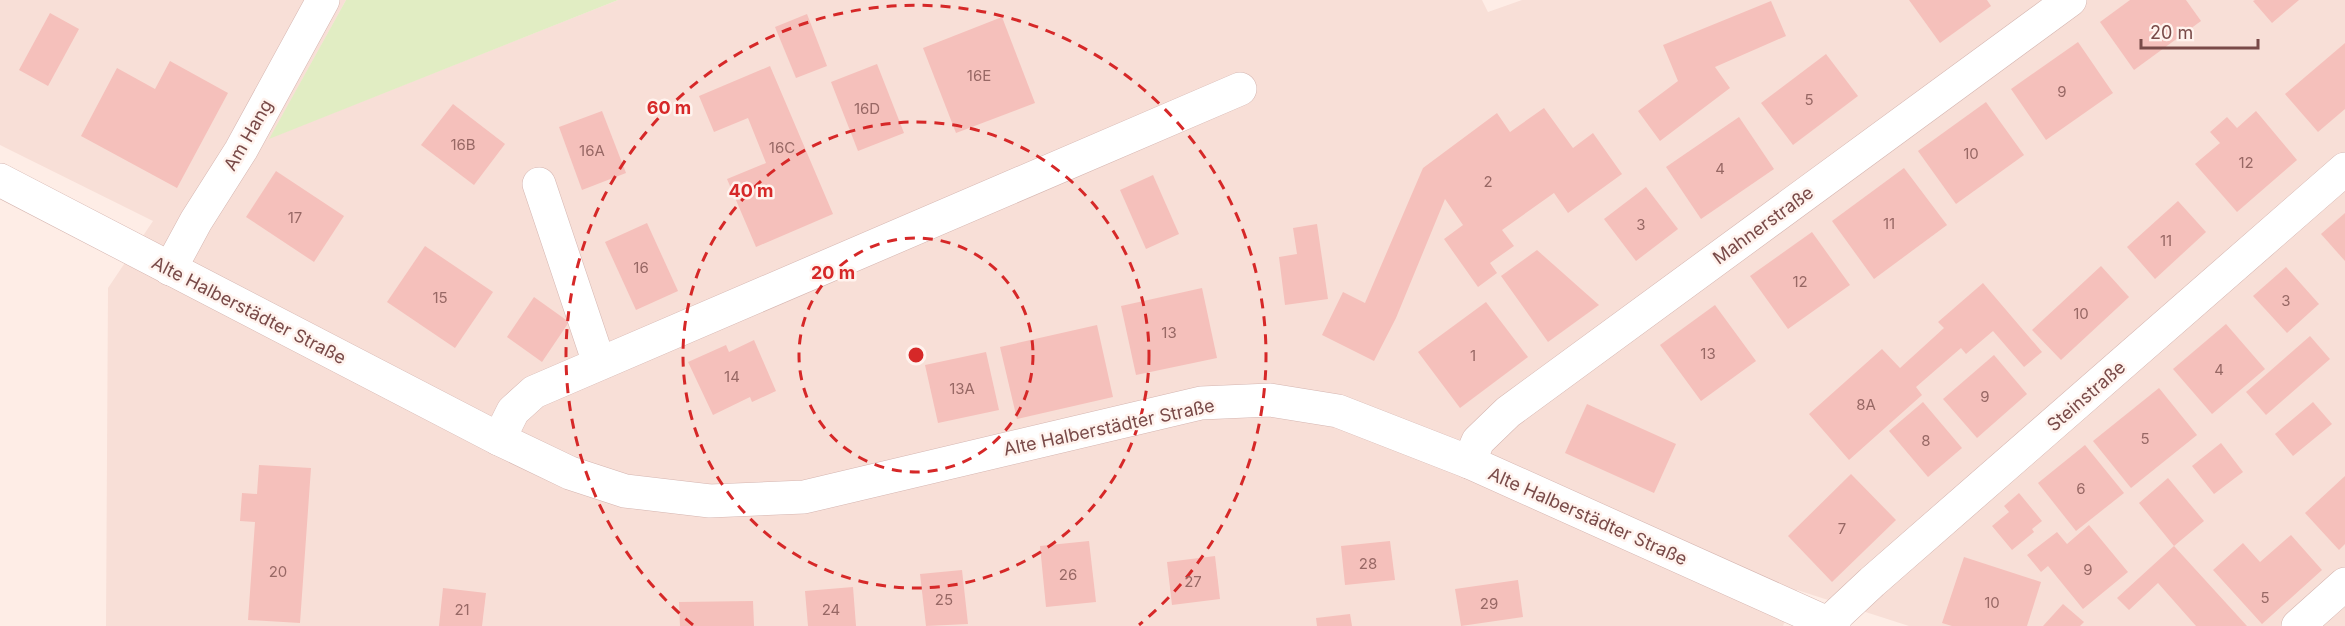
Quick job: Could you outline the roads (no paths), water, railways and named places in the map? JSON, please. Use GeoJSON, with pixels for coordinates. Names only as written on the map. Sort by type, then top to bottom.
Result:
{"type":"FeatureCollection","features":[{"type":"Feature","properties":{"kind":"street","name":"Am Hang"},"geometry":{"type":"LineString","coordinates":[[170,269],[196,221],[241,150],[323,0]]}},
{"type":"Feature","properties":{"kind":"street","name":"Mahnerstraße"},"geometry":{"type":"LineString","coordinates":[[1469,462],[1478,441],[1508,412],[2070,0]]}},
{"type":"Feature","properties":{"kind":"street"},"geometry":{"type":"LineString","coordinates":[[499,439],[513,411],[534,392],[1240,89]]}},
{"type":"Feature","properties":{"kind":"street","name":"Steinstraße"},"geometry":{"type":"LineString","coordinates":[[1829,625],[2345,169]]}},
{"type":"Feature","properties":{"kind":"street","name":"Alte Halberstädter Straße"},"geometry":{"type":"LineString","coordinates":[[0,180],[499,439],[570,473],[625,492],[710,501],[804,497],[1201,403],[1270,400],[1338,411],[1469,462],[1829,625]]}},
{"type":"Feature","properties":{"kind":"street"},"geometry":{"type":"LineString","coordinates":[[539,184],[599,363]]}},
{"type":"Feature","properties":{"kind":"street"},"geometry":{"type":"LineString","coordinates":[[2298,626],[2345,584]]}}]}
